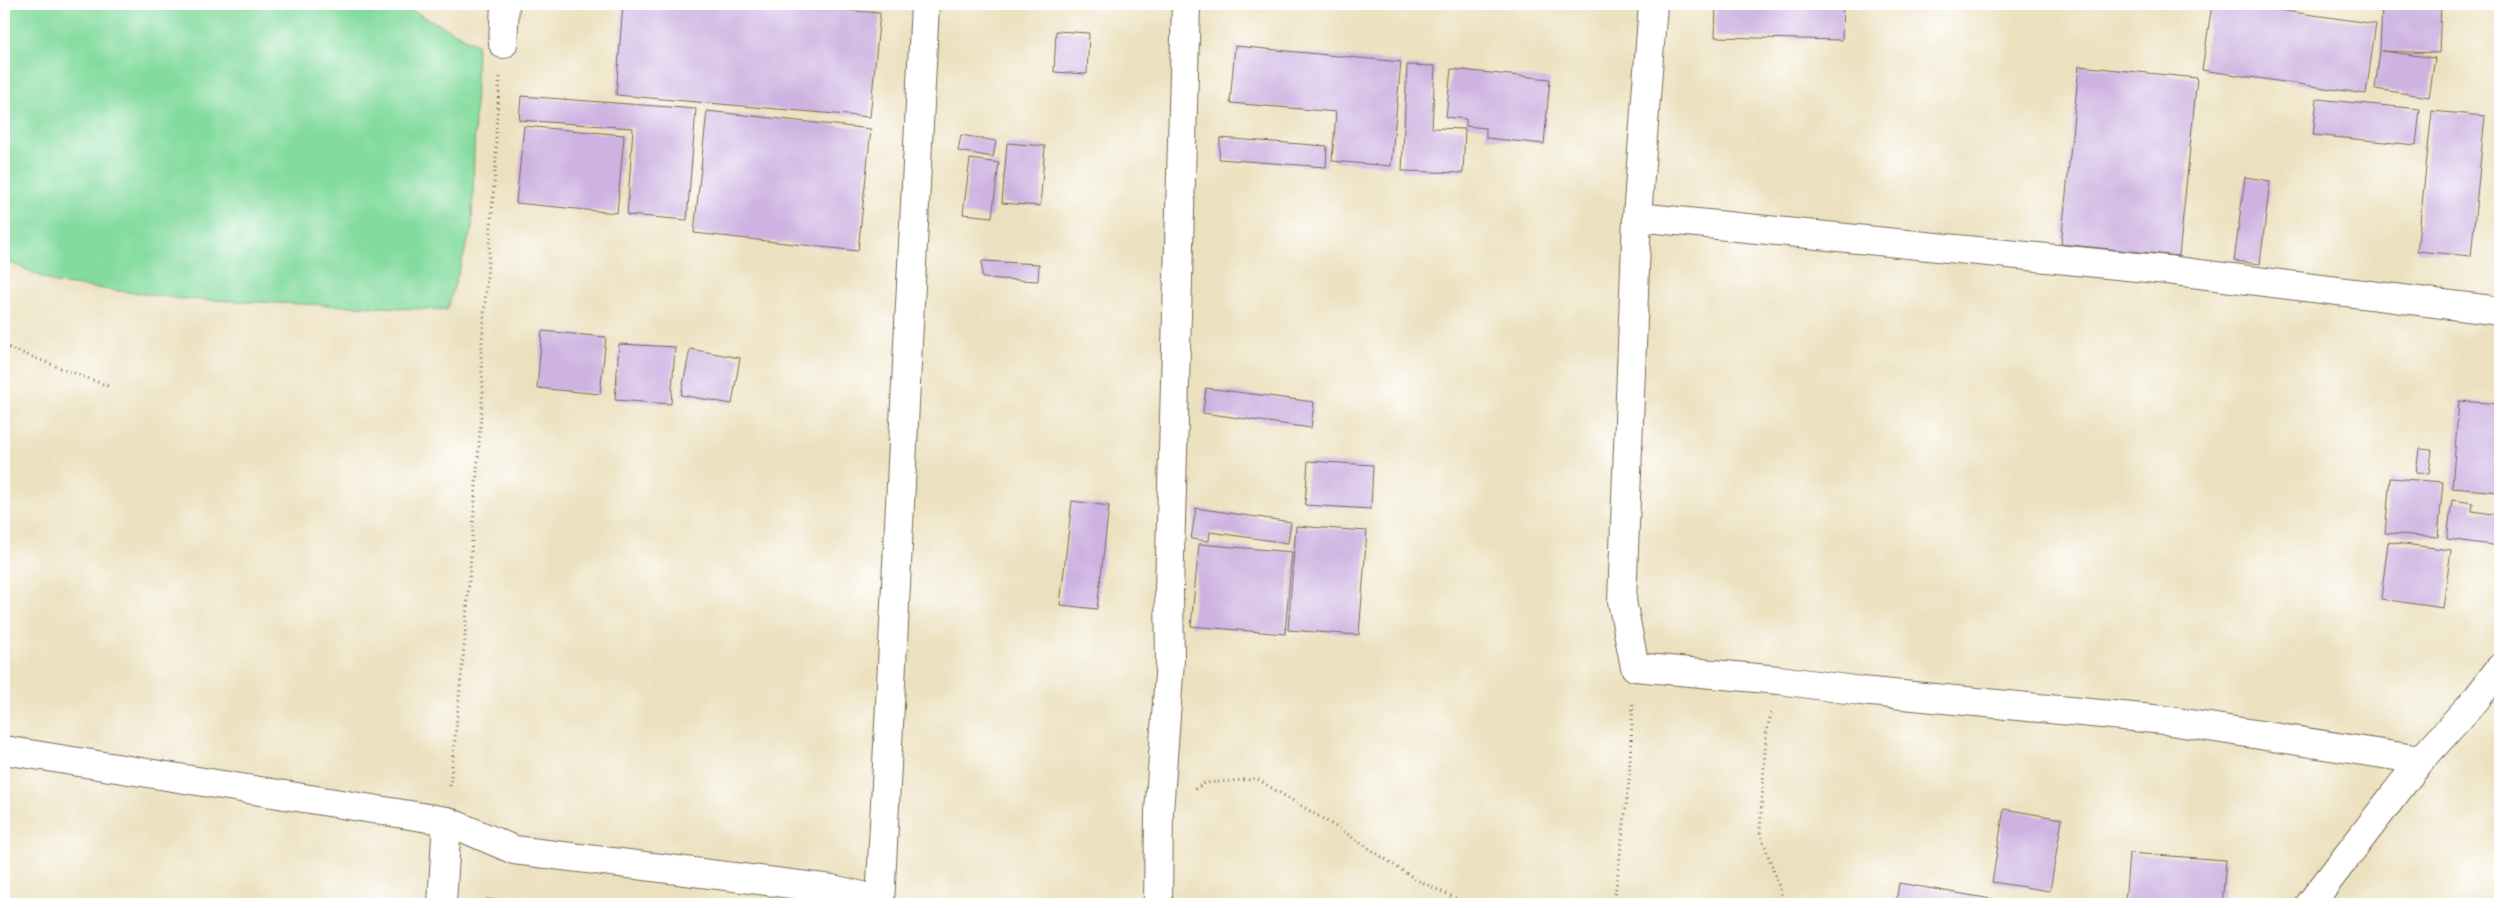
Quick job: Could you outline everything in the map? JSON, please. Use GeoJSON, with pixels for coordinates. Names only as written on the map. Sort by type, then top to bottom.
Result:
{"type":"FeatureCollection","features":[{"type":"Feature","properties":{"kind":"street"},"geometry":{"type":"LineString","coordinates":[[503,44],[505,4]]}},
{"type":"Feature","properties":{"kind":"street"},"geometry":{"type":"LineString","coordinates":[[4,750],[447,821],[514,850],[832,889],[880,902],[925,4]]}},
{"type":"Feature","properties":{"kind":"street"},"geometry":{"type":"LineString","coordinates":[[1158,904],[1159,812],[1170,661],[1169,590],[1186,4]]}},
{"type":"Feature","properties":{"kind":"street"},"geometry":{"type":"LineString","coordinates":[[1653,4],[1637,217],[1622,601],[1635,667],[2164,720],[2421,760]]}},
{"type":"Feature","properties":{"kind":"street"},"geometry":{"type":"LineString","coordinates":[[1637,217],[2167,270],[2500,311]]}},
{"type":"Feature","properties":{"kind":"street"},"geometry":{"type":"LineString","coordinates":[[2310,904],[2421,760],[2488,700],[2500,668]]}},
{"type":"Feature","properties":{"kind":"street"},"geometry":{"type":"LineString","coordinates":[[442,904],[447,821]]}},
{"type":"Feature","properties":{"kind":"path"},"geometry":{"type":"LineString","coordinates":[[447,821],[464,649],[474,518],[483,390],[481,355],[503,44]]}},
{"type":"Feature","properties":{"kind":"path"},"geometry":{"type":"LineString","coordinates":[[4,346],[108,386]]}},
{"type":"Feature","properties":{"kind":"path"},"geometry":{"type":"LineString","coordinates":[[1614,904],[1629,782],[1635,667]]}},
{"type":"Feature","properties":{"kind":"path"},"geometry":{"type":"LineString","coordinates":[[1779,680],[1766,735],[1760,832],[1785,904]]}},
{"type":"Feature","properties":{"kind":"path"},"geometry":{"type":"LineString","coordinates":[[1159,812],[1205,783],[1257,779],[1343,831],[1415,880],[1468,904]]}},
{"type":"Feature","properties":{"kind":"green space"},"geometry":{"type":"Polygon","coordinates":[[[4,4],[399,4],[477,44],[472,228],[447,310],[183,299],[56,283],[4,260],[4,4]]]}},
{"type":"Feature","properties":{"kind":"building"},"geometry":{"type":"Polygon","coordinates":[[[623,4],[768,4],[880,13],[870,117],[616,95],[623,4]]]}},
{"type":"Feature","properties":{"kind":"building"},"geometry":{"type":"Polygon","coordinates":[[[860,4],[880,4],[879,7],[860,4]]]}},
{"type":"Feature","properties":{"kind":"building"},"geometry":{"type":"Polygon","coordinates":[[[1716,4],[1843,4],[1842,40],[1715,37],[1716,4]]]}},
{"type":"Feature","properties":{"kind":"building"},"geometry":{"type":"Polygon","coordinates":[[[2212,4],[2237,4],[2376,24],[2366,94],[2202,70],[2212,4]]]}},
{"type":"Feature","properties":{"kind":"building"},"geometry":{"type":"Polygon","coordinates":[[[2382,4],[2441,4],[2439,53],[2382,51],[2435,58],[2429,97],[2375,89],[2380,50],[2382,4]]]}},
{"type":"Feature","properties":{"kind":"building"},"geometry":{"type":"Polygon","coordinates":[[[1056,31],[1089,33],[1087,74],[1054,72],[1056,31]]]}},
{"type":"Feature","properties":{"kind":"building"},"geometry":{"type":"Polygon","coordinates":[[[1235,46],[1401,62],[1391,166],[1332,161],[1336,112],[1230,103],[1235,46]]]}},
{"type":"Feature","properties":{"kind":"building"},"geometry":{"type":"Polygon","coordinates":[[[1407,65],[1435,66],[1432,128],[1465,129],[1463,173],[1402,171],[1407,65]]]}},
{"type":"Feature","properties":{"kind":"building"},"geometry":{"type":"Polygon","coordinates":[[[2079,66],[2197,78],[2179,256],[2061,244],[2079,66]]]}},
{"type":"Feature","properties":{"kind":"building"},"geometry":{"type":"Polygon","coordinates":[[[1451,69],[1550,79],[1544,144],[1486,138],[1486,128],[1466,126],[1466,119],[1446,117],[1451,69]]]}},
{"type":"Feature","properties":{"kind":"building"},"geometry":{"type":"Polygon","coordinates":[[[521,96],[696,109],[687,220],[627,215],[633,128],[519,120],[521,96]]]}},
{"type":"Feature","properties":{"kind":"building"},"geometry":{"type":"Polygon","coordinates":[[[2317,99],[2420,109],[2416,145],[2313,135],[2317,99]]]}},
{"type":"Feature","properties":{"kind":"building"},"geometry":{"type":"Polygon","coordinates":[[[707,111],[871,129],[858,251],[694,233],[707,111]]]}},
{"type":"Feature","properties":{"kind":"building"},"geometry":{"type":"Polygon","coordinates":[[[2432,111],[2485,116],[2471,256],[2417,251],[2432,111]]]}},
{"type":"Feature","properties":{"kind":"building"},"geometry":{"type":"Polygon","coordinates":[[[524,126],[624,135],[617,213],[516,203],[524,126]]]}},
{"type":"Feature","properties":{"kind":"building"},"geometry":{"type":"Polygon","coordinates":[[[961,135],[996,141],[993,157],[958,151],[961,135]]]}},
{"type":"Feature","properties":{"kind":"building"},"geometry":{"type":"Polygon","coordinates":[[[1220,138],[1327,146],[1326,167],[1219,159],[1220,138]]]}},
{"type":"Feature","properties":{"kind":"building"},"geometry":{"type":"Polygon","coordinates":[[[1007,143],[1045,146],[1040,206],[1002,203],[1007,143]]]}},
{"type":"Feature","properties":{"kind":"building"},"geometry":{"type":"Polygon","coordinates":[[[970,159],[999,163],[992,217],[963,214],[970,159]]]}},
{"type":"Feature","properties":{"kind":"building"},"geometry":{"type":"Polygon","coordinates":[[[2245,177],[2270,181],[2260,264],[2234,261],[2245,177]]]}},
{"type":"Feature","properties":{"kind":"building"},"geometry":{"type":"Polygon","coordinates":[[[982,261],[1039,264],[1038,281],[982,278],[982,261]]]}},
{"type":"Feature","properties":{"kind":"building"},"geometry":{"type":"Polygon","coordinates":[[[542,331],[606,337],[600,394],[537,388],[542,331]]]}},
{"type":"Feature","properties":{"kind":"building"},"geometry":{"type":"Polygon","coordinates":[[[619,344],[675,347],[671,404],[615,400],[619,344]]]}},
{"type":"Feature","properties":{"kind":"building"},"geometry":{"type":"Polygon","coordinates":[[[690,349],[740,358],[732,404],[681,395],[690,349]]]}},
{"type":"Feature","properties":{"kind":"building"},"geometry":{"type":"Polygon","coordinates":[[[1206,388],[1314,402],[1311,428],[1203,413],[1206,388]]]}},
{"type":"Feature","properties":{"kind":"building"},"geometry":{"type":"Polygon","coordinates":[[[2459,401],[2500,404],[2500,492],[2452,488],[2459,401]]]}},
{"type":"Feature","properties":{"kind":"building"},"geometry":{"type":"Polygon","coordinates":[[[2419,449],[2432,450],[2429,474],[2416,473],[2419,449]]]}},
{"type":"Feature","properties":{"kind":"building"},"geometry":{"type":"Polygon","coordinates":[[[1308,461],[1373,465],[1371,509],[1305,505],[1308,461]]]}},
{"type":"Feature","properties":{"kind":"building"},"geometry":{"type":"Polygon","coordinates":[[[2390,478],[2443,482],[2438,537],[2385,533],[2390,478]]]}},
{"type":"Feature","properties":{"kind":"building"},"geometry":{"type":"Polygon","coordinates":[[[2452,500],[2473,503],[2472,511],[2500,515],[2500,546],[2447,539],[2452,500]]]}},
{"type":"Feature","properties":{"kind":"building"},"geometry":{"type":"Polygon","coordinates":[[[1072,501],[1109,506],[1097,609],[1060,605],[1072,501]]]}},
{"type":"Feature","properties":{"kind":"building"},"geometry":{"type":"Polygon","coordinates":[[[1196,508],[1291,522],[1288,543],[1210,532],[1209,541],[1191,539],[1196,508]]]}},
{"type":"Feature","properties":{"kind":"building"},"geometry":{"type":"Polygon","coordinates":[[[1296,526],[1367,531],[1359,635],[1288,630],[1296,526]]]}},
{"type":"Feature","properties":{"kind":"building"},"geometry":{"type":"Polygon","coordinates":[[[2388,542],[2451,550],[2443,608],[2381,599],[2388,542]]]}},
{"type":"Feature","properties":{"kind":"building"},"geometry":{"type":"Polygon","coordinates":[[[1199,544],[1292,552],[1285,634],[1191,626],[1199,544]]]}},
{"type":"Feature","properties":{"kind":"building"},"geometry":{"type":"Polygon","coordinates":[[[2004,809],[2062,819],[2050,891],[1992,882],[2004,809]]]}},
{"type":"Feature","properties":{"kind":"building"},"geometry":{"type":"Polygon","coordinates":[[[2129,853],[2226,860],[2222,904],[2125,904],[2129,853]]]}},
{"type":"Feature","properties":{"kind":"building"},"geometry":{"type":"Polygon","coordinates":[[[1899,883],[2003,901],[2002,904],[1896,904],[1899,883]]]}},
{"type":"Feature","properties":{"kind":"building"},"geometry":{"type":"Polygon","coordinates":[[[486,899],[530,903],[530,904],[486,904],[486,899]]]}}]}
